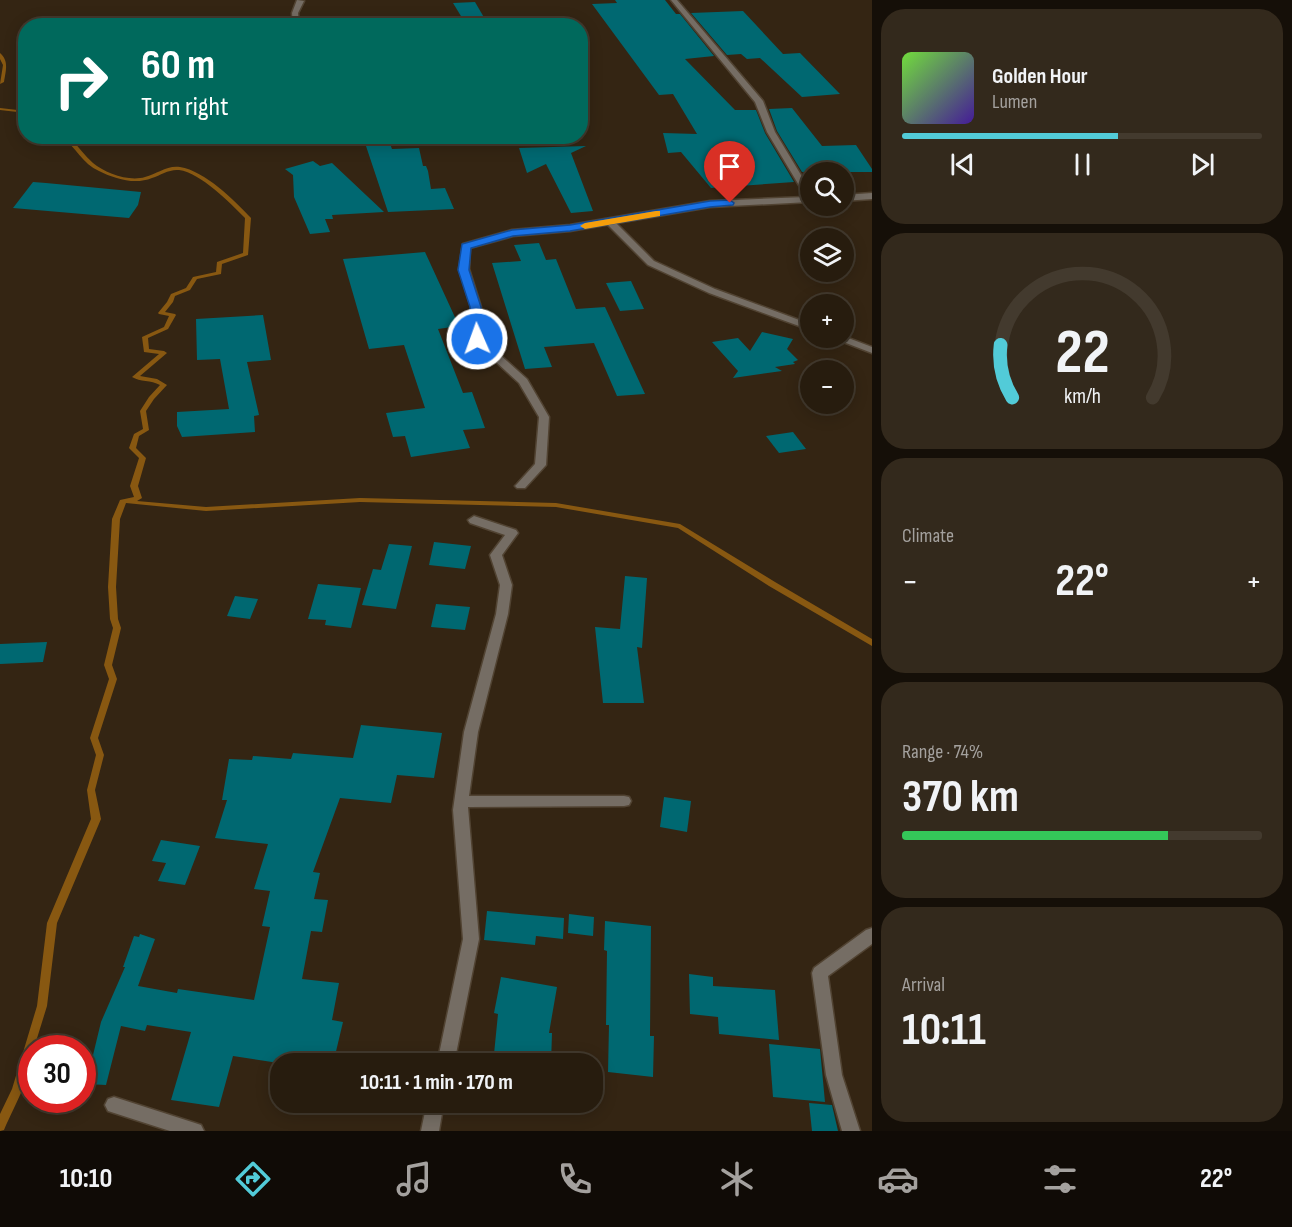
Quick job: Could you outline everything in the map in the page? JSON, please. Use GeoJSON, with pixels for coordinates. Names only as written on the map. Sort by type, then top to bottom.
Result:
{"type":"FeatureCollection","features":[{"type":"Feature","properties":{"kind":"street"},"geometry":{"type":"LineString","coordinates":[[295,18],[295,14],[302,2],[300,0]]}},
{"type":"Feature","properties":{"kind":"street"},"geometry":{"type":"LineString","coordinates":[[674,0],[759,101],[771,132],[800,181]]}},
{"type":"Feature","properties":{"kind":"street"},"geometry":{"type":"LineString","coordinates":[[854,197],[872,196]]}},
{"type":"Feature","properties":{"kind":"street"},"geometry":{"type":"LineString","coordinates":[[521,486],[540,465],[544,417],[523,381],[477,339],[476,307],[464,270],[466,246],[512,233],[570,228],[710,204],[800,199]]}},
{"type":"Feature","properties":{"kind":"street"},"geometry":{"type":"LineString","coordinates":[[610,222],[651,263],[712,291],[800,323]]}},
{"type":"Feature","properties":{"kind":"street"},"geometry":{"type":"LineString","coordinates":[[854,344],[872,350]]}},
{"type":"Feature","properties":{"kind":"street"},"geometry":{"type":"LineString","coordinates":[[447,1053],[471,939],[460,810],[471,732],[502,614],[506,585],[496,555],[512,533],[474,520]]}},
{"type":"Feature","properties":{"kind":"street"},"geometry":{"type":"LineString","coordinates":[[461,802],[624,801]]}},
{"type":"Feature","properties":{"kind":"street"},"geometry":{"type":"LineString","coordinates":[[851,1131],[834,1075],[820,973],[872,935]]}},
{"type":"Feature","properties":{"kind":"street"},"geometry":{"type":"LineString","coordinates":[[114,1105],[195,1131]]}},
{"type":"Feature","properties":{"kind":"street"},"geometry":{"type":"LineString","coordinates":[[430,1131],[434,1113]]}},
{"type":"Feature","properties":{"kind":"building"},"geometry":{"type":"Polygon","coordinates":[[[615,0],[665,0],[676,14],[680,14],[714,56],[685,59],[735,110],[756,110],[765,133],[794,182],[711,188],[681,152],[668,153],[663,133],[697,134],[673,94],[659,95],[592,4],[617,3],[615,0]]]}},
{"type":"Feature","properties":{"kind":"building"},"geometry":{"type":"Polygon","coordinates":[[[475,2],[484,18],[462,18],[453,3],[475,2]]]}},
{"type":"Feature","properties":{"kind":"building"},"geometry":{"type":"Polygon","coordinates":[[[743,11],[783,54],[800,53],[840,94],[802,97],[760,58],[747,59],[741,54],[727,55],[691,13],[743,11]]]}},
{"type":"Feature","properties":{"kind":"building"},"geometry":{"type":"Polygon","coordinates":[[[792,108],[822,146],[856,145],[872,172],[854,172],[854,162],[800,162],[800,169],[777,131],[769,109],[792,108]]]}},
{"type":"Feature","properties":{"kind":"building"},"geometry":{"type":"Polygon","coordinates":[[[365,144],[390,144],[392,149],[419,148],[423,166],[426,166],[428,171],[431,189],[445,188],[454,209],[388,212],[365,144]]]}},
{"type":"Feature","properties":{"kind":"building"},"geometry":{"type":"Polygon","coordinates":[[[586,146],[571,153],[593,211],[571,213],[546,164],[527,173],[519,148],[586,146]]]}},
{"type":"Feature","properties":{"kind":"building"},"geometry":{"type":"Polygon","coordinates":[[[313,161],[320,166],[332,163],[384,212],[332,215],[333,219],[325,219],[330,232],[310,234],[294,197],[293,175],[285,169],[313,161]]]}},
{"type":"Feature","properties":{"kind":"building"},"geometry":{"type":"Polygon","coordinates":[[[33,182],[141,192],[138,205],[129,218],[13,208],[33,182]]]}},
{"type":"Feature","properties":{"kind":"building"},"geometry":{"type":"Polygon","coordinates":[[[539,243],[546,260],[556,259],[576,309],[605,307],[645,394],[617,396],[594,343],[544,347],[552,367],[525,369],[492,263],[521,261],[514,245],[539,243]]]}},
{"type":"Feature","properties":{"kind":"building"},"geometry":{"type":"Polygon","coordinates":[[[425,252],[459,326],[438,329],[463,393],[472,392],[485,428],[463,430],[470,448],[411,457],[405,436],[393,437],[386,413],[425,408],[404,345],[369,349],[343,259],[425,252]]]}},
{"type":"Feature","properties":{"kind":"building"},"geometry":{"type":"Polygon","coordinates":[[[631,281],[644,309],[620,311],[606,283],[631,281]]]}},
{"type":"Feature","properties":{"kind":"building"},"geometry":{"type":"Polygon","coordinates":[[[263,315],[271,360],[247,362],[259,415],[254,416],[255,432],[182,437],[177,426],[177,412],[229,409],[220,359],[197,360],[196,319],[263,315]]]}},
{"type":"Feature","properties":{"kind":"building"},"geometry":{"type":"Polygon","coordinates":[[[762,332],[793,339],[787,349],[798,360],[793,362],[795,364],[775,367],[782,371],[733,378],[738,371],[712,342],[738,338],[750,351],[762,332]]]}},
{"type":"Feature","properties":{"kind":"building"},"geometry":{"type":"Polygon","coordinates":[[[793,432],[806,449],[779,453],[766,436],[793,432]]]}},
{"type":"Feature","properties":{"kind":"building"},"geometry":{"type":"Polygon","coordinates":[[[434,542],[471,546],[465,569],[429,565],[434,542]]]}},
{"type":"Feature","properties":{"kind":"building"},"geometry":{"type":"Polygon","coordinates":[[[389,544],[412,546],[396,609],[362,605],[373,569],[381,570],[389,544]]]}},
{"type":"Feature","properties":{"kind":"building"},"geometry":{"type":"Polygon","coordinates":[[[625,576],[647,578],[642,648],[637,647],[644,703],[603,703],[595,627],[620,629],[625,576]]]}},
{"type":"Feature","properties":{"kind":"building"},"geometry":{"type":"Polygon","coordinates":[[[318,584],[361,588],[351,628],[325,625],[326,620],[308,619],[318,584]]]}},
{"type":"Feature","properties":{"kind":"building"},"geometry":{"type":"Polygon","coordinates":[[[235,596],[258,599],[250,619],[227,616],[235,596]]]}},
{"type":"Feature","properties":{"kind":"building"},"geometry":{"type":"Polygon","coordinates":[[[436,604],[470,607],[465,630],[431,627],[436,604]]]}},
{"type":"Feature","properties":{"kind":"building"},"geometry":{"type":"Polygon","coordinates":[[[47,642],[43,662],[0,664],[0,644],[47,642]]]}},
{"type":"Feature","properties":{"kind":"building"},"geometry":{"type":"Polygon","coordinates":[[[361,725],[442,733],[434,778],[397,775],[391,803],[340,798],[313,872],[320,873],[314,899],[328,900],[322,932],[311,931],[302,979],[339,983],[332,1020],[343,1022],[336,1053],[270,1053],[270,1062],[233,1056],[219,1107],[171,1100],[191,1032],[147,1025],[145,1031],[121,1026],[106,1085],[96,1084],[96,1043],[101,1022],[125,967],[123,967],[134,936],[139,937],[140,934],[155,939],[138,986],[177,993],[178,989],[254,1000],[270,927],[262,926],[270,891],[254,889],[268,844],[215,838],[227,800],[222,800],[229,759],[252,760],[253,756],[291,759],[293,753],[353,758],[361,725]]]}},
{"type":"Feature","properties":{"kind":"building"},"geometry":{"type":"Polygon","coordinates":[[[664,797],[691,801],[687,832],[660,827],[664,797]]]}},
{"type":"Feature","properties":{"kind":"building"},"geometry":{"type":"Polygon","coordinates":[[[161,840],[200,846],[185,885],[158,881],[166,863],[152,861],[161,840]]]}},
{"type":"Feature","properties":{"kind":"building"},"geometry":{"type":"Polygon","coordinates":[[[487,911],[564,918],[563,939],[536,936],[535,945],[484,940],[487,911]]]}},
{"type":"Feature","properties":{"kind":"building"},"geometry":{"type":"Polygon","coordinates":[[[569,914],[594,917],[593,936],[568,933],[569,914]]]}},
{"type":"Feature","properties":{"kind":"building"},"geometry":{"type":"Polygon","coordinates":[[[605,921],[651,926],[650,1036],[654,1036],[653,1077],[608,1072],[609,1025],[606,1025],[605,921]]]}},
{"type":"Feature","properties":{"kind":"building"},"geometry":{"type":"Polygon","coordinates":[[[689,974],[713,977],[713,986],[775,990],[779,1040],[719,1034],[718,1017],[690,1014],[689,974]]]}},
{"type":"Feature","properties":{"kind":"building"},"geometry":{"type":"Polygon","coordinates":[[[501,977],[557,987],[549,1033],[552,1033],[551,1053],[494,1053],[498,1014],[494,1013],[501,977]]]}},
{"type":"Feature","properties":{"kind":"building"},"geometry":{"type":"Polygon","coordinates":[[[769,1044],[820,1049],[825,1102],[773,1097],[769,1044]]]}},
{"type":"Feature","properties":{"kind":"building"},"geometry":{"type":"Polygon","coordinates":[[[809,1103],[832,1105],[838,1131],[812,1131],[809,1103]]]}},
{"type":"Feature","properties":{"kind":"waterway"},"geometry":{"type":"LineString","coordinates":[[0,54],[5,65],[0,83]]}},
{"type":"Feature","properties":{"kind":"waterway"},"geometry":{"type":"LineString","coordinates":[[0,109],[18,111]]}},
{"type":"Feature","properties":{"kind":"waterway"},"geometry":{"type":"LineString","coordinates":[[0,1126],[17,1089],[42,1006],[52,923],[96,819],[91,790],[100,755],[94,738],[113,679],[108,665],[117,628],[114,619],[112,587],[116,519],[123,502],[138,498],[134,486],[143,458],[132,448],[136,435],[146,430],[143,411],[151,398],[164,385],[155,380],[135,377],[164,353],[146,351],[145,337],[166,328],[173,315],[161,313],[173,295],[188,289],[195,278],[219,273],[219,263],[246,254],[248,218],[217,189],[199,177],[190,172],[175,169],[143,180],[133,180],[95,167],[73,144]]}},
{"type":"Feature","properties":{"kind":"waterway"},"geometry":{"type":"LineString","coordinates":[[129,502],[206,509],[360,500],[556,505],[680,526],[872,643]]}},
{"type":"Feature","properties":{"kind":"slow traffic"},"geometry":{"type":"LineString","coordinates":[[585,226],[656,213]]}},
{"type":"Feature","properties":{"kind":"route"},"geometry":{"type":"LineString","coordinates":[[477,339],[476,307],[464,270],[466,246],[512,233],[570,228],[710,204],[730,203]]}}]}
